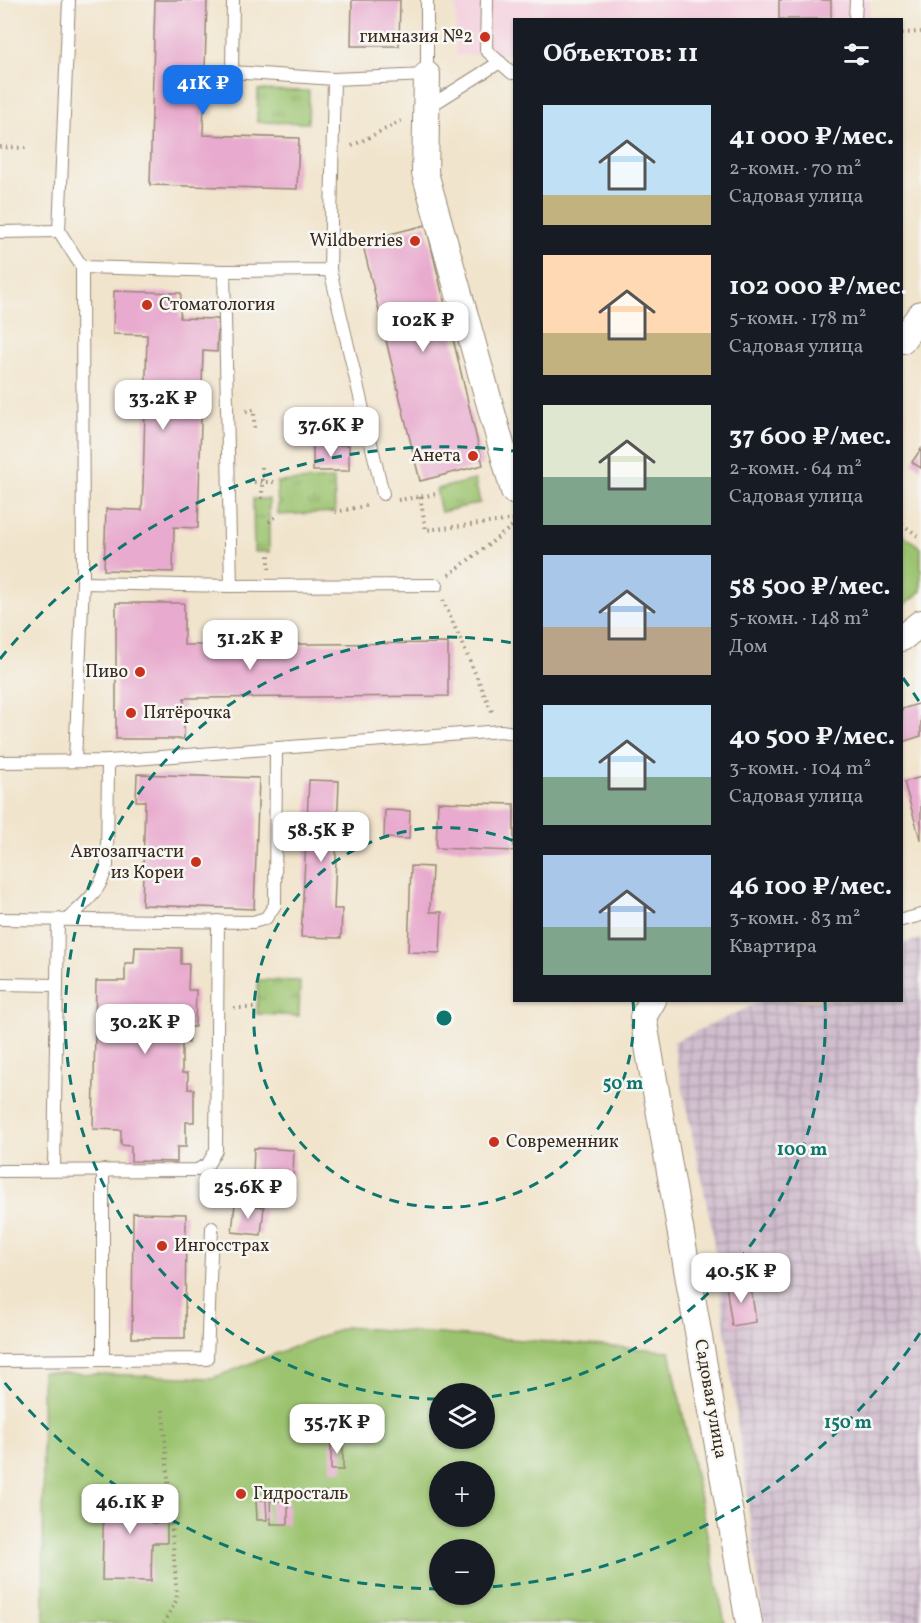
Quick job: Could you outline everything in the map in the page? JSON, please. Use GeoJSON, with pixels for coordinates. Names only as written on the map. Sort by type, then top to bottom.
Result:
{"type":"FeatureCollection","features":[{"type":"Feature","properties":{"kind":"street"},"geometry":{"type":"LineString","coordinates":[[427,75],[426,173],[513,487]]}},
{"type":"Feature","properties":{"kind":"street"},"geometry":{"type":"LineString","coordinates":[[903,339],[921,314]]}},
{"type":"Feature","properties":{"kind":"street"},"geometry":{"type":"LineString","coordinates":[[903,637],[921,623]]}},
{"type":"Feature","properties":{"kind":"street","name":"Садовая улица"},"geometry":{"type":"LineString","coordinates":[[651,1002],[643,1017],[749,1623]]}},
{"type":"Feature","properties":{"kind":"lane"},"geometry":{"type":"LineString","coordinates":[[69,0],[59,231],[82,267],[83,583],[75,760]]}},
{"type":"Feature","properties":{"kind":"lane"},"geometry":{"type":"LineString","coordinates":[[233,0],[232,72],[334,79],[427,75],[427,0]]}},
{"type":"Feature","properties":{"kind":"lane"},"geometry":{"type":"LineString","coordinates":[[487,0],[486,50],[513,73]]}},
{"type":"Feature","properties":{"kind":"lane"},"geometry":{"type":"LineString","coordinates":[[855,18],[856,0]]}},
{"type":"Feature","properties":{"kind":"lane"},"geometry":{"type":"LineString","coordinates":[[426,109],[500,62]]}},
{"type":"Feature","properties":{"kind":"lane"},"geometry":{"type":"LineString","coordinates":[[334,79],[330,270],[384,498]]}},
{"type":"Feature","properties":{"kind":"lane"},"geometry":{"type":"LineString","coordinates":[[0,232],[59,231]]}},
{"type":"Feature","properties":{"kind":"lane"},"geometry":{"type":"LineString","coordinates":[[82,267],[224,271],[330,270]]}},
{"type":"Feature","properties":{"kind":"lane"},"geometry":{"type":"LineString","coordinates":[[224,271],[231,586]]}},
{"type":"Feature","properties":{"kind":"lane"},"geometry":{"type":"LineString","coordinates":[[83,583],[231,586],[437,585]]}},
{"type":"Feature","properties":{"kind":"lane"},"geometry":{"type":"LineString","coordinates":[[0,762],[108,761],[501,731],[513,733]]}},
{"type":"Feature","properties":{"kind":"lane"},"geometry":{"type":"LineString","coordinates":[[0,919],[253,922],[266,918],[275,905],[276,748]]}},
{"type":"Feature","properties":{"kind":"lane"},"geometry":{"type":"LineString","coordinates":[[54,1170],[57,985],[63,919],[95,893],[103,880],[107,866],[108,761]]}},
{"type":"Feature","properties":{"kind":"lane"},"geometry":{"type":"LineString","coordinates":[[903,920],[921,915]]}},
{"type":"Feature","properties":{"kind":"lane"},"geometry":{"type":"LineString","coordinates":[[0,1171],[197,1170],[208,1164],[216,1150],[218,921]]}},
{"type":"Feature","properties":{"kind":"lane"},"geometry":{"type":"LineString","coordinates":[[0,984],[57,985]]}},
{"type":"Feature","properties":{"kind":"lane"},"geometry":{"type":"LineString","coordinates":[[104,1170],[104,1359]]}},
{"type":"Feature","properties":{"kind":"lane"},"geometry":{"type":"LineString","coordinates":[[0,1361],[207,1359],[212,1228]]}},
{"type":"Feature","properties":{"kind":"path"},"geometry":{"type":"LineString","coordinates":[[903,33],[921,32]]}},
{"type":"Feature","properties":{"kind":"path"},"geometry":{"type":"LineString","coordinates":[[333,156],[426,109]]}},
{"type":"Feature","properties":{"kind":"path"},"geometry":{"type":"LineString","coordinates":[[0,147],[27,148]]}},
{"type":"Feature","properties":{"kind":"path"},"geometry":{"type":"LineString","coordinates":[[262,467],[262,499]]}},
{"type":"Feature","properties":{"kind":"path"},"geometry":{"type":"LineString","coordinates":[[229,482],[277,482]]}},
{"type":"Feature","properties":{"kind":"path"},"geometry":{"type":"LineString","coordinates":[[335,512],[384,498],[437,494]]}},
{"type":"Feature","properties":{"kind":"path"},"geometry":{"type":"LineString","coordinates":[[420,497],[426,530],[513,520]]}},
{"type":"Feature","properties":{"kind":"path"},"geometry":{"type":"LineString","coordinates":[[269,522],[278,515]]}},
{"type":"Feature","properties":{"kind":"path"},"geometry":{"type":"LineString","coordinates":[[903,525],[921,538]]}},
{"type":"Feature","properties":{"kind":"path"},"geometry":{"type":"LineString","coordinates":[[501,731],[437,585],[513,526]]}},
{"type":"Feature","properties":{"kind":"path"},"geometry":{"type":"LineString","coordinates":[[163,1410],[177,1599],[164,1623]]}},
{"type":"Feature","properties":{"kind":"shaded area","name":"гимназия №2"},"geometry":{"type":"Polygon","coordinates":[[[456,0],[870,0],[870,18],[513,18],[513,54],[456,55],[456,0]]]}},
{"type":"Feature","properties":{"kind":"shaded area"},"geometry":{"type":"Polygon","coordinates":[[[921,939],[921,1623],[764,1623],[712,1229],[673,1042],[760,1002],[903,1002],[903,944],[921,939]]]}},
{"type":"Feature","properties":{"kind":"green space"},"geometry":{"type":"Polygon","coordinates":[[[258,90],[309,91],[308,123],[257,122],[258,90]]]}},
{"type":"Feature","properties":{"kind":"green space"},"geometry":{"type":"Polygon","coordinates":[[[334,479],[335,512],[278,515],[277,482],[334,479]]]}},
{"type":"Feature","properties":{"kind":"green space"},"geometry":{"type":"Polygon","coordinates":[[[475,480],[480,503],[441,512],[436,489],[475,480]]]}},
{"type":"Feature","properties":{"kind":"green space"},"geometry":{"type":"Polygon","coordinates":[[[253,499],[269,499],[269,552],[254,552],[253,499]]]}},
{"type":"Feature","properties":{"kind":"green space"},"geometry":{"type":"Polygon","coordinates":[[[903,535],[921,548],[921,591],[903,604],[903,535]]]}},
{"type":"Feature","properties":{"kind":"green space"},"geometry":{"type":"Polygon","coordinates":[[[258,980],[300,981],[299,1016],[257,1014],[258,980]]]}},
{"type":"Feature","properties":{"kind":"green space","name":"Гидросталь"},"geometry":{"type":"Polygon","coordinates":[[[345,1327],[670,1351],[725,1623],[44,1623],[42,1372],[213,1378],[345,1327]]]}},
{"type":"Feature","properties":{"kind":"building"},"geometry":{"type":"Polygon","coordinates":[[[155,0],[207,0],[203,135],[299,138],[297,189],[150,185],[155,0]]]}},
{"type":"Feature","properties":{"kind":"building"},"geometry":{"type":"Polygon","coordinates":[[[352,0],[400,0],[399,46],[351,46],[352,0]]]}},
{"type":"Feature","properties":{"kind":"building"},"geometry":{"type":"Polygon","coordinates":[[[779,0],[831,0],[831,18],[779,18],[779,0]]]}},
{"type":"Feature","properties":{"kind":"building"},"geometry":{"type":"Polygon","coordinates":[[[426,225],[483,465],[420,481],[362,241],[426,225]]]}},
{"type":"Feature","properties":{"kind":"building"},"geometry":{"type":"Polygon","coordinates":[[[114,291],[181,293],[180,318],[218,319],[217,352],[203,351],[198,528],[174,527],[173,572],[104,570],[106,509],[142,510],[143,485],[147,335],[113,334],[114,291]]]}},
{"type":"Feature","properties":{"kind":"building"},"geometry":{"type":"Polygon","coordinates":[[[313,445],[349,445],[349,471],[313,471],[313,445]]]}},
{"type":"Feature","properties":{"kind":"building"},"geometry":{"type":"Polygon","coordinates":[[[921,449],[921,468],[912,462],[921,449]]]}},
{"type":"Feature","properties":{"kind":"building"},"geometry":{"type":"Polygon","coordinates":[[[116,603],[184,603],[184,645],[448,643],[448,696],[184,698],[184,739],[116,739],[116,603]]]}},
{"type":"Feature","properties":{"kind":"building"},"geometry":{"type":"Polygon","coordinates":[[[921,703],[921,736],[903,742],[903,709],[921,703]]]}},
{"type":"Feature","properties":{"kind":"building"},"geometry":{"type":"Polygon","coordinates":[[[137,774],[259,778],[254,909],[142,905],[145,801],[136,801],[137,774]]]}},
{"type":"Feature","properties":{"kind":"building"},"geometry":{"type":"Polygon","coordinates":[[[921,777],[921,839],[920,839],[904,782],[921,777]]]}},
{"type":"Feature","properties":{"kind":"building"},"geometry":{"type":"Polygon","coordinates":[[[309,780],[339,781],[334,909],[342,909],[341,938],[301,937],[309,780]]]}},
{"type":"Feature","properties":{"kind":"building"},"geometry":{"type":"Polygon","coordinates":[[[438,802],[513,804],[513,851],[436,848],[438,802]]]}},
{"type":"Feature","properties":{"kind":"building"},"geometry":{"type":"Polygon","coordinates":[[[385,810],[410,811],[409,839],[384,838],[385,810]]]}},
{"type":"Feature","properties":{"kind":"building"},"geometry":{"type":"Polygon","coordinates":[[[411,866],[432,867],[430,912],[442,912],[440,953],[408,952],[411,866]]]}},
{"type":"Feature","properties":{"kind":"building"},"geometry":{"type":"Polygon","coordinates":[[[135,947],[181,948],[181,964],[189,964],[188,990],[196,990],[195,1027],[189,1027],[189,1043],[182,1042],[182,1073],[188,1073],[188,1089],[194,1089],[194,1122],[186,1122],[186,1147],[177,1147],[177,1162],[131,1161],[131,1146],[121,1145],[121,1130],[93,1129],[96,981],[125,981],[125,963],[134,963],[135,947]]]}},
{"type":"Feature","properties":{"kind":"building"},"geometry":{"type":"Polygon","coordinates":[[[254,1148],[294,1150],[293,1175],[253,1174],[254,1148]]]}},
{"type":"Feature","properties":{"kind":"building"},"geometry":{"type":"Polygon","coordinates":[[[235,1204],[264,1207],[261,1235],[232,1232],[235,1204]]]}},
{"type":"Feature","properties":{"kind":"building"},"geometry":{"type":"Polygon","coordinates":[[[133,1213],[186,1214],[185,1338],[132,1338],[133,1213]]]}},
{"type":"Feature","properties":{"kind":"building"},"geometry":{"type":"Polygon","coordinates":[[[750,1281],[756,1322],[732,1326],[726,1285],[750,1281]]]}},
{"type":"Feature","properties":{"kind":"building"},"geometry":{"type":"Polygon","coordinates":[[[331,1440],[343,1440],[343,1470],[331,1470],[331,1440]]]}},
{"type":"Feature","properties":{"kind":"building"},"geometry":{"type":"Polygon","coordinates":[[[104,1490],[153,1491],[152,1523],[167,1523],[167,1543],[152,1543],[151,1581],[102,1580],[104,1490]]]}},
{"type":"Feature","properties":{"kind":"building"},"geometry":{"type":"Polygon","coordinates":[[[256,1500],[266,1500],[267,1520],[257,1520],[256,1500]]]}},
{"type":"Feature","properties":{"kind":"building"},"geometry":{"type":"Polygon","coordinates":[[[270,1501],[288,1501],[288,1524],[271,1524],[270,1501]]]}},
{"type":"Feature","properties":{"kind":"place","name":"гимназия №2"},"geometry":{"type":"Point","coordinates":[485,37]}},
{"type":"Feature","properties":{"kind":"place","name":"Wildberries"},"geometry":{"type":"Point","coordinates":[415,241]}},
{"type":"Feature","properties":{"kind":"place","name":"Стоматология"},"geometry":{"type":"Point","coordinates":[147,305]}},
{"type":"Feature","properties":{"kind":"place","name":"Анета"},"geometry":{"type":"Point","coordinates":[473,456]}},
{"type":"Feature","properties":{"kind":"place","name":"Пиво"},"geometry":{"type":"Point","coordinates":[140,672]}},
{"type":"Feature","properties":{"kind":"place","name":"Пятёрочка"},"geometry":{"type":"Point","coordinates":[131,713]}},
{"type":"Feature","properties":{"kind":"place","name":"Автозапчасти из Кореи"},"geometry":{"type":"Point","coordinates":[196,862]}},
{"type":"Feature","properties":{"kind":"place","name":"Современник"},"geometry":{"type":"Point","coordinates":[494,1142]}},
{"type":"Feature","properties":{"kind":"place","name":"Ингосстрах"},"geometry":{"type":"Point","coordinates":[162,1246]}},
{"type":"Feature","properties":{"kind":"place","name":"Гидросталь"},"geometry":{"type":"Point","coordinates":[241,1494]}}]}
